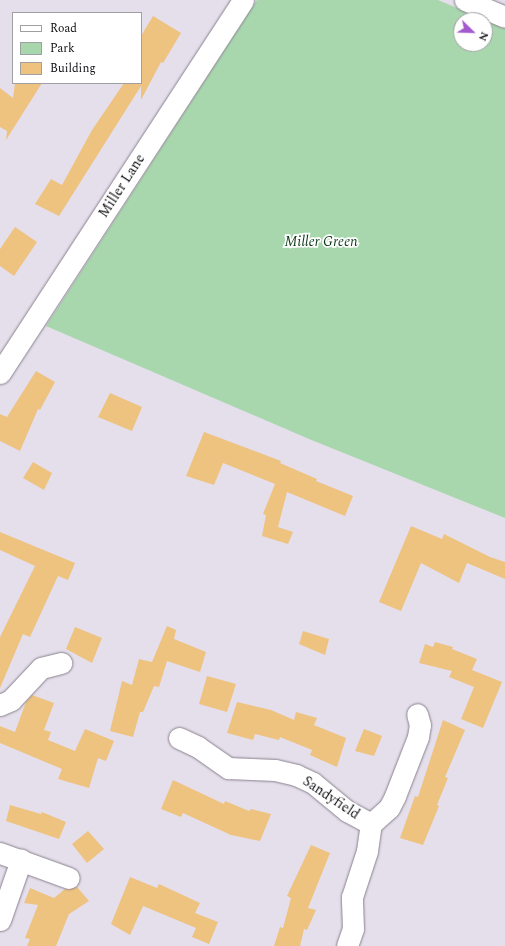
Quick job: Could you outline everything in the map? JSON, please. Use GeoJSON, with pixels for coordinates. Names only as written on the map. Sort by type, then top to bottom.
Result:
{"type":"FeatureCollection","features":[{"type":"Feature","properties":{"kind":"street","name":"Miller Lane"},"geometry":{"type":"LineString","coordinates":[[0,373],[243,0]]}},
{"type":"Feature","properties":{"kind":"street"},"geometry":{"type":"LineString","coordinates":[[465,0],[505,17]]}},
{"type":"Feature","properties":{"kind":"street"},"geometry":{"type":"LineString","coordinates":[[0,705],[11,700],[41,668],[61,663]]}},
{"type":"Feature","properties":{"kind":"street"},"geometry":{"type":"LineString","coordinates":[[347,946],[353,928],[352,897],[367,851],[371,824],[389,808],[395,796],[418,737],[420,725],[417,714]]}},
{"type":"Feature","properties":{"kind":"street","name":"Sandyfield"},"geometry":{"type":"LineString","coordinates":[[179,738],[198,747],[228,768],[275,770],[296,775],[313,783],[347,811],[371,824]]}},
{"type":"Feature","properties":{"kind":"street"},"geometry":{"type":"LineString","coordinates":[[0,853],[69,878]]}},
{"type":"Feature","properties":{"kind":"street"},"geometry":{"type":"LineString","coordinates":[[0,920],[21,860]]}},
{"type":"Feature","properties":{"kind":"green space","name":"Miller Green"},"geometry":{"type":"Polygon","coordinates":[[[257,0],[438,0],[467,12],[453,12],[453,52],[493,52],[493,23],[505,28],[505,518],[309,439],[46,326],[257,0]]]}},
{"type":"Feature","properties":{"kind":"building"},"geometry":{"type":"Polygon","coordinates":[[[153,16],[181,33],[163,63],[161,62],[141,100],[141,86],[59,216],[35,204],[51,179],[62,185],[92,130],[123,84],[142,84],[142,34],[153,16]]]}},
{"type":"Feature","properties":{"kind":"building"},"geometry":{"type":"Polygon","coordinates":[[[15,84],[41,84],[6,140],[7,131],[0,127],[0,88],[13,98],[15,84]]]}},
{"type":"Feature","properties":{"kind":"building"},"geometry":{"type":"Polygon","coordinates":[[[15,227],[37,242],[14,276],[0,266],[0,249],[15,227]]]}},
{"type":"Feature","properties":{"kind":"building"},"geometry":{"type":"Polygon","coordinates":[[[36,371],[55,382],[40,410],[38,409],[20,451],[0,441],[0,414],[7,417],[36,371]]]}},
{"type":"Feature","properties":{"kind":"building"},"geometry":{"type":"Polygon","coordinates":[[[110,393],[142,407],[132,431],[98,417],[110,393]]]}},
{"type":"Feature","properties":{"kind":"building"},"geometry":{"type":"Polygon","coordinates":[[[204,432],[281,461],[280,463],[317,479],[316,481],[353,496],[345,516],[287,492],[278,527],[293,532],[288,544],[262,536],[266,515],[263,514],[275,484],[223,463],[214,485],[186,476],[204,432]]]}},
{"type":"Feature","properties":{"kind":"building"},"geometry":{"type":"Polygon","coordinates":[[[33,462],[52,473],[44,490],[23,478],[33,462]]]}},
{"type":"Feature","properties":{"kind":"building"},"geometry":{"type":"Polygon","coordinates":[[[411,526],[442,539],[444,534],[490,557],[505,562],[505,579],[467,563],[459,583],[421,563],[401,611],[379,602],[411,526]]]}},
{"type":"Feature","properties":{"kind":"building"},"geometry":{"type":"Polygon","coordinates":[[[0,532],[75,563],[68,580],[58,576],[30,637],[23,634],[0,688],[0,637],[35,566],[0,550],[0,532]]]}},
{"type":"Feature","properties":{"kind":"building"},"geometry":{"type":"Polygon","coordinates":[[[167,626],[176,630],[174,639],[206,652],[200,672],[167,661],[159,687],[154,686],[143,712],[140,712],[133,737],[110,731],[122,681],[132,685],[139,659],[152,662],[167,626]]]}},
{"type":"Feature","properties":{"kind":"building"},"geometry":{"type":"Polygon","coordinates":[[[75,627],[102,638],[92,663],[66,649],[75,627]]]}},
{"type":"Feature","properties":{"kind":"building"},"geometry":{"type":"Polygon","coordinates":[[[303,631],[329,639],[325,655],[299,644],[303,631]]]}},
{"type":"Feature","properties":{"kind":"building"},"geometry":{"type":"Polygon","coordinates":[[[435,642],[453,647],[452,649],[477,659],[472,670],[502,682],[483,728],[461,719],[474,687],[449,677],[452,671],[419,663],[425,644],[433,647],[435,642]]]}},
{"type":"Feature","properties":{"kind":"building"},"geometry":{"type":"Polygon","coordinates":[[[207,676],[236,684],[227,712],[199,704],[207,676]]]}},
{"type":"Feature","properties":{"kind":"building"},"geometry":{"type":"Polygon","coordinates":[[[32,695],[54,703],[44,730],[51,732],[48,740],[75,751],[85,729],[114,741],[106,761],[98,758],[89,788],[58,779],[62,769],[0,743],[0,726],[15,732],[26,702],[32,695]]]}},
{"type":"Feature","properties":{"kind":"building"},"geometry":{"type":"Polygon","coordinates":[[[237,702],[271,710],[294,720],[296,712],[317,718],[314,725],[346,738],[337,767],[310,755],[312,750],[280,737],[279,740],[255,734],[253,740],[227,733],[237,702]]]}},
{"type":"Feature","properties":{"kind":"building"},"geometry":{"type":"Polygon","coordinates":[[[443,720],[465,730],[445,777],[448,778],[437,805],[439,806],[423,845],[400,838],[415,796],[418,797],[443,720]]]}},
{"type":"Feature","properties":{"kind":"building"},"geometry":{"type":"Polygon","coordinates":[[[364,729],[382,736],[374,756],[355,751],[364,729]]]}},
{"type":"Feature","properties":{"kind":"building"},"geometry":{"type":"Polygon","coordinates":[[[173,780],[224,804],[225,801],[249,811],[251,809],[271,814],[260,841],[231,835],[183,813],[181,817],[161,809],[173,780]]]}},
{"type":"Feature","properties":{"kind":"building"},"geometry":{"type":"Polygon","coordinates":[[[10,805],[41,814],[42,812],[66,822],[59,839],[6,821],[10,805]]]}},
{"type":"Feature","properties":{"kind":"building"},"geometry":{"type":"Polygon","coordinates":[[[88,831],[104,849],[87,863],[72,844],[88,831]]]}},
{"type":"Feature","properties":{"kind":"building"},"geometry":{"type":"Polygon","coordinates":[[[311,845],[330,853],[308,908],[316,910],[307,930],[304,929],[300,946],[274,946],[280,927],[283,928],[291,898],[287,896],[311,845]]]}},
{"type":"Feature","properties":{"kind":"building"},"geometry":{"type":"Polygon","coordinates":[[[130,877],[157,888],[159,884],[200,903],[195,913],[218,922],[209,944],[192,937],[196,928],[143,906],[130,935],[111,924],[130,877]]]}},
{"type":"Feature","properties":{"kind":"building"},"geometry":{"type":"Polygon","coordinates":[[[77,887],[89,901],[69,914],[56,946],[27,946],[30,939],[25,938],[38,905],[24,903],[30,888],[54,898],[65,889],[77,887]]]}}]}
